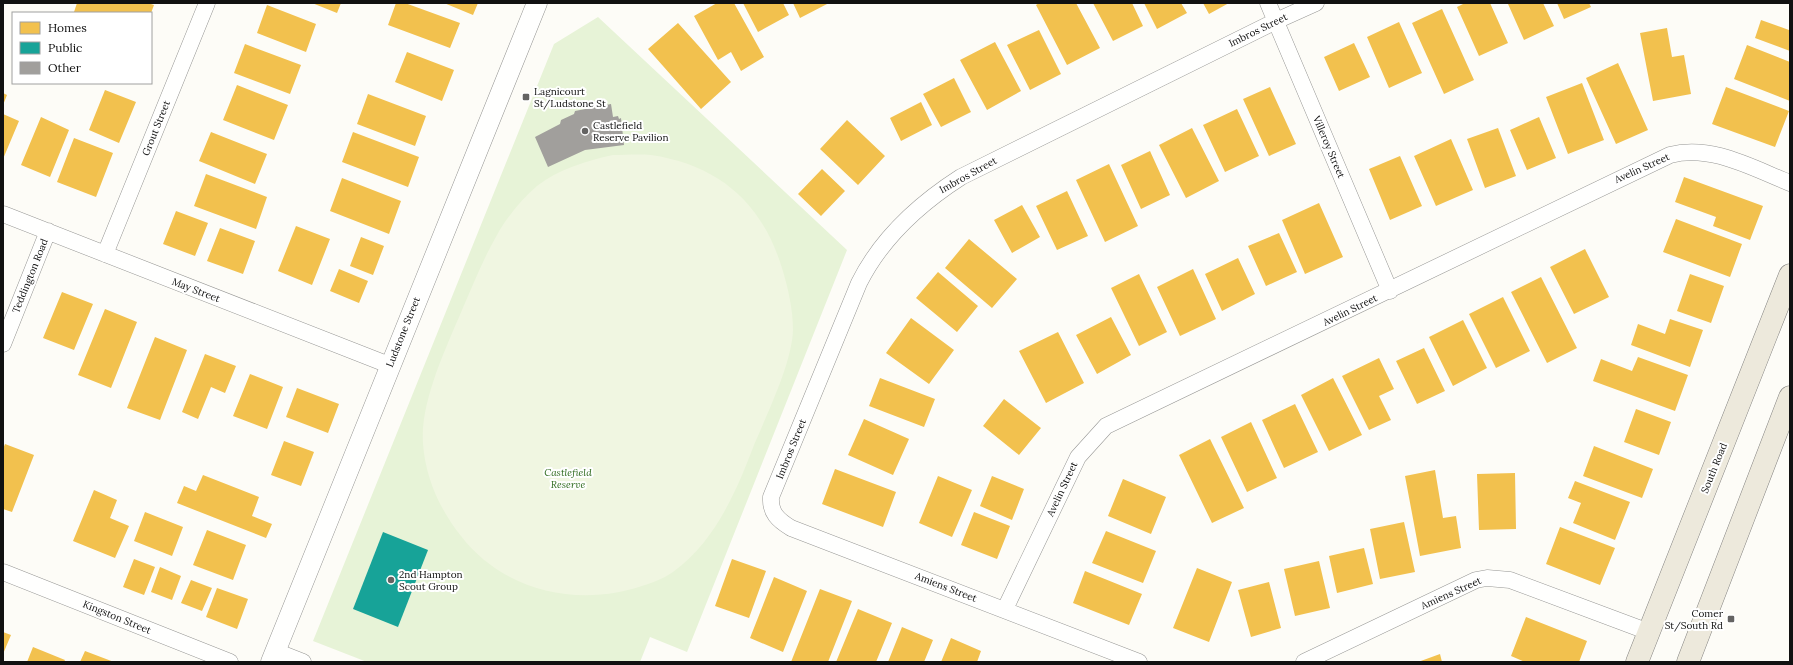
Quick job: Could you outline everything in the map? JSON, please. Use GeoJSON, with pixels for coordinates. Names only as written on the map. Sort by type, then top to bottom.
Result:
{"type":"FeatureCollection","features":[{"type":"Feature","properties":{"kind":"main road","name":"South Road"},"geometry":{"type":"LineString","coordinates":[[1637,662],[1790,275]]}},
{"type":"Feature","properties":{"kind":"main road"},"geometry":{"type":"LineString","coordinates":[[1688,662],[1786,419],[1790,397]]}},
{"type":"Feature","properties":{"kind":"street","name":"Grout Street"},"geometry":{"type":"LineString","coordinates":[[105,254],[207,3]]}},
{"type":"Feature","properties":{"kind":"street","name":"Ludstone Street"},"geometry":{"type":"LineString","coordinates":[[273,657],[389,366],[537,3]]}},
{"type":"Feature","properties":{"kind":"street","name":"Villeroy Street"},"geometry":{"type":"LineString","coordinates":[[1268,3],[1390,291]]}},
{"type":"Feature","properties":{"kind":"street","name":"Imbros Street"},"geometry":{"type":"LineString","coordinates":[[771,497],[859,283],[880,249],[909,216],[933,195],[961,177],[1276,21],[1316,3]]}},
{"type":"Feature","properties":{"kind":"street","name":"Avelin Street"},"geometry":{"type":"LineString","coordinates":[[1005,610],[1078,457],[1106,426],[1390,291],[1670,155],[1684,152],[1714,154],[1790,183]]}},
{"type":"Feature","properties":{"kind":"street","name":"May Street"},"geometry":{"type":"LineString","coordinates":[[3,214],[389,366]]}},
{"type":"Feature","properties":{"kind":"street","name":"Teddington Road"},"geometry":{"type":"LineString","coordinates":[[3,344],[48,232]]}},
{"type":"Feature","properties":{"kind":"street","name":"Amiens Street"},"geometry":{"type":"LineString","coordinates":[[771,497],[773,513],[780,522],[791,528],[1138,662]]}},
{"type":"Feature","properties":{"kind":"street","name":"Kingston Street"},"geometry":{"type":"LineString","coordinates":[[3,572],[230,662]]}},
{"type":"Feature","properties":{"kind":"street","name":"Amiens Street"},"geometry":{"type":"LineString","coordinates":[[1304,662],[1476,580],[1487,578],[1510,580],[1649,632]]}},
{"type":"Feature","properties":{"kind":"street"},"geometry":{"type":"LineString","coordinates":[[273,657],[303,662]]}},
{"type":"Feature","properties":{"kind":"green space","name":"Castlefield Reserve"},"geometry":{"type":"Polygon","coordinates":[[[598,17],[847,250],[687,652],[650,637],[640,662],[367,662],[313,641],[554,44],[598,17]]]}},
{"type":"Feature","properties":{"kind":"green space","name":"Castlefield Reserve"},"geometry":{"type":"Polygon","coordinates":[[[613,155],[651,155],[675,160],[697,168],[717,178],[750,206],[763,224],[782,268],[791,306],[793,330],[792,343],[784,373],[740,480],[723,514],[701,546],[688,560],[673,572],[648,584],[608,594],[585,595],[561,593],[538,588],[516,580],[496,569],[477,554],[461,536],[446,515],[430,481],[424,456],[423,427],[435,375],[483,263],[505,222],[525,197],[545,180],[573,166],[613,155]]]}},
{"type":"Feature","properties":{"kind":"building: Homes"},"geometry":{"type":"Polygon","coordinates":[[[77,3],[148,3],[154,5],[151,12],[74,12],[77,3]]]}},
{"type":"Feature","properties":{"kind":"building: Homes"},"geometry":{"type":"Polygon","coordinates":[[[312,3],[341,3],[337,13],[312,3]]]}},
{"type":"Feature","properties":{"kind":"building: Homes"},"geometry":{"type":"Polygon","coordinates":[[[396,3],[405,3],[460,23],[450,48],[388,25],[396,3]]]}},
{"type":"Feature","properties":{"kind":"building: Homes"},"geometry":{"type":"Polygon","coordinates":[[[444,3],[478,3],[473,15],[444,3]]]}},
{"type":"Feature","properties":{"kind":"building: Homes"},"geometry":{"type":"Polygon","coordinates":[[[717,3],[734,3],[764,57],[741,71],[731,52],[718,60],[694,16],[717,3]]]}},
{"type":"Feature","properties":{"kind":"building: Homes"},"geometry":{"type":"Polygon","coordinates":[[[743,3],[783,3],[789,15],[758,32],[743,3]]]}},
{"type":"Feature","properties":{"kind":"building: Homes"},"geometry":{"type":"Polygon","coordinates":[[[793,3],[829,3],[800,18],[793,3]]]}},
{"type":"Feature","properties":{"kind":"building: Homes"},"geometry":{"type":"Polygon","coordinates":[[[1039,3],[1076,3],[1100,48],[1067,65],[1036,5],[1039,3]]]}},
{"type":"Feature","properties":{"kind":"building: Homes"},"geometry":{"type":"Polygon","coordinates":[[[1093,3],[1132,3],[1143,26],[1113,41],[1093,3]]]}},
{"type":"Feature","properties":{"kind":"building: Homes"},"geometry":{"type":"Polygon","coordinates":[[[1144,3],[1181,3],[1187,13],[1157,29],[1144,3]]]}},
{"type":"Feature","properties":{"kind":"building: Homes"},"geometry":{"type":"Polygon","coordinates":[[[1203,3],[1229,3],[1209,14],[1203,3]]]}},
{"type":"Feature","properties":{"kind":"building: Homes"},"geometry":{"type":"Polygon","coordinates":[[[1465,3],[1490,3],[1508,43],[1479,56],[1457,7],[1465,3]]]}},
{"type":"Feature","properties":{"kind":"building: Homes"},"geometry":{"type":"Polygon","coordinates":[[[1543,3],[1554,26],[1524,40],[1508,4],[1543,3]]]}},
{"type":"Feature","properties":{"kind":"building: Homes"},"geometry":{"type":"Polygon","coordinates":[[[1557,3],[1589,3],[1591,7],[1564,19],[1557,3]]]}},
{"type":"Feature","properties":{"kind":"building: Homes"},"geometry":{"type":"Polygon","coordinates":[[[267,5],[316,24],[306,52],[257,33],[267,5]]]}},
{"type":"Feature","properties":{"kind":"building: Homes"},"geometry":{"type":"Polygon","coordinates":[[[1442,9],[1474,80],[1444,94],[1412,23],[1442,9]]]}},
{"type":"Feature","properties":{"kind":"building: Homes"},"geometry":{"type":"Polygon","coordinates":[[[1761,20],[1789,30],[1790,27],[1790,51],[1755,38],[1761,20]]]}},
{"type":"Feature","properties":{"kind":"building: Homes"},"geometry":{"type":"Polygon","coordinates":[[[1399,22],[1422,73],[1389,88],[1367,37],[1399,22]]]}},
{"type":"Feature","properties":{"kind":"building: Homes"},"geometry":{"type":"Polygon","coordinates":[[[678,23],[731,82],[701,109],[648,49],[678,23]]]}},
{"type":"Feature","properties":{"kind":"building: Homes"},"geometry":{"type":"Polygon","coordinates":[[[1667,28],[1672,57],[1684,55],[1691,94],[1653,101],[1640,33],[1667,28]]]}},
{"type":"Feature","properties":{"kind":"building: Homes"},"geometry":{"type":"Polygon","coordinates":[[[1039,30],[1061,74],[1030,90],[1007,45],[1039,30]]]}},
{"type":"Feature","properties":{"kind":"building: Homes"},"geometry":{"type":"Polygon","coordinates":[[[995,42],[1021,91],[987,110],[960,60],[995,42]]]}},
{"type":"Feature","properties":{"kind":"building: Homes"},"geometry":{"type":"Polygon","coordinates":[[[1354,43],[1370,77],[1339,91],[1324,57],[1354,43]]]}},
{"type":"Feature","properties":{"kind":"building: Homes"},"geometry":{"type":"Polygon","coordinates":[[[245,44],[301,65],[290,94],[234,73],[245,44]]]}},
{"type":"Feature","properties":{"kind":"building: Homes"},"geometry":{"type":"Polygon","coordinates":[[[1747,45],[1790,62],[1790,101],[1734,79],[1747,45]]]}},
{"type":"Feature","properties":{"kind":"building: Homes"},"geometry":{"type":"Polygon","coordinates":[[[407,52],[454,70],[442,101],[395,82],[407,52]]]}},
{"type":"Feature","properties":{"kind":"building: Homes"},"geometry":{"type":"Polygon","coordinates":[[[1618,63],[1648,130],[1616,144],[1586,78],[1618,63]]]}},
{"type":"Feature","properties":{"kind":"building: Homes"},"geometry":{"type":"Polygon","coordinates":[[[954,78],[971,112],[941,127],[923,94],[954,78]]]}},
{"type":"Feature","properties":{"kind":"building: Homes"},"geometry":{"type":"Polygon","coordinates":[[[1582,83],[1604,140],[1568,154],[1546,97],[1582,83]]]}},
{"type":"Feature","properties":{"kind":"building: Homes"},"geometry":{"type":"Polygon","coordinates":[[[237,85],[288,105],[274,140],[223,120],[237,85]]]}},
{"type":"Feature","properties":{"kind":"building: Homes"},"geometry":{"type":"Polygon","coordinates":[[[1270,87],[1296,144],[1269,156],[1243,99],[1270,87]]]}},
{"type":"Feature","properties":{"kind":"building: Homes"},"geometry":{"type":"Polygon","coordinates":[[[1726,87],[1789,111],[1775,147],[1712,124],[1726,87]]]}},
{"type":"Feature","properties":{"kind":"building: Homes"},"geometry":{"type":"Polygon","coordinates":[[[105,90],[136,102],[119,143],[89,130],[105,90]]]}},
{"type":"Feature","properties":{"kind":"building: Homes"},"geometry":{"type":"Polygon","coordinates":[[[3,93],[7,95],[3,105],[3,93]]]}},
{"type":"Feature","properties":{"kind":"building: Homes"},"geometry":{"type":"Polygon","coordinates":[[[368,94],[426,116],[415,146],[357,124],[368,94]]]}},
{"type":"Feature","properties":{"kind":"building: Homes"},"geometry":{"type":"Polygon","coordinates":[[[921,102],[932,125],[901,141],[890,118],[921,102]]]}},
{"type":"Feature","properties":{"kind":"building: Homes"},"geometry":{"type":"Polygon","coordinates":[[[1237,109],[1259,156],[1225,172],[1203,125],[1237,109]]]}},
{"type":"Feature","properties":{"kind":"building: Homes"},"geometry":{"type":"Polygon","coordinates":[[[3,114],[19,121],[3,159],[3,114]]]}},
{"type":"Feature","properties":{"kind":"building: Homes"},"geometry":{"type":"Polygon","coordinates":[[[41,117],[69,130],[50,177],[21,165],[41,117]]]}},
{"type":"Feature","properties":{"kind":"building: Homes"},"geometry":{"type":"Polygon","coordinates":[[[1539,117],[1556,158],[1527,170],[1510,130],[1539,117]]]}},
{"type":"Feature","properties":{"kind":"building: Homes"},"geometry":{"type":"Polygon","coordinates":[[[847,120],[885,156],[858,185],[820,149],[847,120]]]}},
{"type":"Feature","properties":{"kind":"building: Homes"},"geometry":{"type":"Polygon","coordinates":[[[1192,128],[1219,181],[1186,198],[1159,145],[1192,128]]]}},
{"type":"Feature","properties":{"kind":"building: Homes"},"geometry":{"type":"Polygon","coordinates":[[[1498,128],[1516,176],[1485,188],[1467,139],[1498,128]]]}},
{"type":"Feature","properties":{"kind":"building: Homes"},"geometry":{"type":"Polygon","coordinates":[[[211,132],[267,154],[255,184],[199,161],[211,132]]]}},
{"type":"Feature","properties":{"kind":"building: Homes"},"geometry":{"type":"Polygon","coordinates":[[[353,132],[419,157],[408,187],[342,162],[353,132]]]}},
{"type":"Feature","properties":{"kind":"building: Homes"},"geometry":{"type":"Polygon","coordinates":[[[74,138],[113,153],[96,197],[57,182],[74,138]]]}},
{"type":"Feature","properties":{"kind":"building: Homes"},"geometry":{"type":"Polygon","coordinates":[[[1451,139],[1473,190],[1436,206],[1414,156],[1451,139]]]}},
{"type":"Feature","properties":{"kind":"building: Homes"},"geometry":{"type":"Polygon","coordinates":[[[1150,151],[1170,195],[1141,209],[1121,165],[1150,151]]]}},
{"type":"Feature","properties":{"kind":"building: Homes"},"geometry":{"type":"Polygon","coordinates":[[[1400,156],[1422,206],[1390,220],[1369,169],[1400,156]]]}},
{"type":"Feature","properties":{"kind":"building: Homes"},"geometry":{"type":"Polygon","coordinates":[[[1109,164],[1138,226],[1105,242],[1076,180],[1109,164]]]}},
{"type":"Feature","properties":{"kind":"building: Homes"},"geometry":{"type":"Polygon","coordinates":[[[822,169],[845,191],[821,216],[798,194],[822,169]]]}},
{"type":"Feature","properties":{"kind":"building: Homes"},"geometry":{"type":"Polygon","coordinates":[[[206,174],[267,197],[256,229],[194,206],[206,174]]]}},
{"type":"Feature","properties":{"kind":"building: Homes"},"geometry":{"type":"Polygon","coordinates":[[[1684,177],[1763,206],[1750,240],[1713,226],[1716,217],[1675,202],[1684,177]]]}},
{"type":"Feature","properties":{"kind":"building: Homes"},"geometry":{"type":"Polygon","coordinates":[[[342,178],[401,201],[389,234],[330,211],[342,178]]]}},
{"type":"Feature","properties":{"kind":"building: Homes"},"geometry":{"type":"Polygon","coordinates":[[[1067,191],[1088,236],[1057,250],[1036,206],[1067,191]]]}},
{"type":"Feature","properties":{"kind":"building: Homes"},"geometry":{"type":"Polygon","coordinates":[[[1319,203],[1343,257],[1305,274],[1282,220],[1319,203]]]}},
{"type":"Feature","properties":{"kind":"building: Homes"},"geometry":{"type":"Polygon","coordinates":[[[1022,205],[1040,237],[1012,253],[994,220],[1022,205]]]}},
{"type":"Feature","properties":{"kind":"building: Homes"},"geometry":{"type":"Polygon","coordinates":[[[176,211],[208,223],[195,256],[163,244],[176,211]]]}},
{"type":"Feature","properties":{"kind":"building: Homes"},"geometry":{"type":"Polygon","coordinates":[[[1676,219],[1742,244],[1730,277],[1663,252],[1676,219]]]}},
{"type":"Feature","properties":{"kind":"building: Homes"},"geometry":{"type":"Polygon","coordinates":[[[296,226],[330,239],[312,285],[278,271],[296,226]]]}},
{"type":"Feature","properties":{"kind":"building: Homes"},"geometry":{"type":"Polygon","coordinates":[[[220,228],[255,241],[243,274],[207,261],[220,228]]]}},
{"type":"Feature","properties":{"kind":"building: Homes"},"geometry":{"type":"Polygon","coordinates":[[[1279,233],[1297,272],[1266,286],[1248,246],[1279,233]]]}},
{"type":"Feature","properties":{"kind":"building: Homes"},"geometry":{"type":"Polygon","coordinates":[[[361,237],[384,246],[373,275],[350,266],[361,237]]]}},
{"type":"Feature","properties":{"kind":"building: Homes"},"geometry":{"type":"Polygon","coordinates":[[[969,239],[1017,279],[992,308],[945,268],[969,239]]]}},
{"type":"Feature","properties":{"kind":"building: Homes"},"geometry":{"type":"Polygon","coordinates":[[[1585,249],[1609,297],[1574,314],[1550,267],[1585,249]]]}},
{"type":"Feature","properties":{"kind":"building: Homes"},"geometry":{"type":"Polygon","coordinates":[[[1238,258],[1255,294],[1222,311],[1205,274],[1238,258]]]}},
{"type":"Feature","properties":{"kind":"building: Homes"},"geometry":{"type":"Polygon","coordinates":[[[339,269],[368,281],[359,303],[330,291],[339,269]]]}},
{"type":"Feature","properties":{"kind":"building: Homes"},"geometry":{"type":"Polygon","coordinates":[[[1193,269],[1216,319],[1180,336],[1157,287],[1193,269]]]}},
{"type":"Feature","properties":{"kind":"building: Homes"},"geometry":{"type":"Polygon","coordinates":[[[938,272],[978,306],[957,332],[916,298],[938,272]]]}},
{"type":"Feature","properties":{"kind":"building: Homes"},"geometry":{"type":"Polygon","coordinates":[[[1139,274],[1167,332],[1139,346],[1111,288],[1139,274]]]}},
{"type":"Feature","properties":{"kind":"building: Homes"},"geometry":{"type":"Polygon","coordinates":[[[1690,274],[1724,286],[1711,323],[1677,311],[1690,274]]]}},
{"type":"Feature","properties":{"kind":"building: Homes"},"geometry":{"type":"Polygon","coordinates":[[[1541,277],[1577,348],[1547,363],[1511,292],[1541,277]]]}},
{"type":"Feature","properties":{"kind":"building: Homes"},"geometry":{"type":"Polygon","coordinates":[[[62,292],[93,304],[74,350],[43,338],[62,292]]]}},
{"type":"Feature","properties":{"kind":"building: Homes"},"geometry":{"type":"Polygon","coordinates":[[[1503,297],[1530,351],[1496,368],[1469,314],[1503,297]]]}},
{"type":"Feature","properties":{"kind":"building: Homes"},"geometry":{"type":"Polygon","coordinates":[[[105,309],[137,322],[111,388],[78,375],[105,309]]]}},
{"type":"Feature","properties":{"kind":"building: Homes"},"geometry":{"type":"Polygon","coordinates":[[[1111,317],[1131,355],[1097,374],[1076,335],[1111,317]]]}},
{"type":"Feature","properties":{"kind":"building: Homes"},"geometry":{"type":"Polygon","coordinates":[[[911,318],[954,350],[929,384],[886,353],[911,318]]]}},
{"type":"Feature","properties":{"kind":"building: Homes"},"geometry":{"type":"Polygon","coordinates":[[[1670,319],[1703,330],[1690,367],[1631,345],[1638,324],[1665,334],[1670,319]]]}},
{"type":"Feature","properties":{"kind":"building: Homes"},"geometry":{"type":"Polygon","coordinates":[[[1463,320],[1487,368],[1453,386],[1429,337],[1463,320]]]}},
{"type":"Feature","properties":{"kind":"building: Homes"},"geometry":{"type":"Polygon","coordinates":[[[1058,332],[1084,383],[1046,403],[1019,351],[1058,332]]]}},
{"type":"Feature","properties":{"kind":"building: Homes"},"geometry":{"type":"Polygon","coordinates":[[[155,337],[187,350],[160,420],[127,408],[155,337]]]}},
{"type":"Feature","properties":{"kind":"building: Homes"},"geometry":{"type":"Polygon","coordinates":[[[1424,348],[1445,391],[1417,404],[1396,361],[1424,348]]]}},
{"type":"Feature","properties":{"kind":"building: Homes"},"geometry":{"type":"Polygon","coordinates":[[[205,354],[236,366],[225,393],[211,387],[198,419],[182,412],[205,354]]]}},
{"type":"Feature","properties":{"kind":"building: Homes"},"geometry":{"type":"Polygon","coordinates":[[[1638,357],[1688,375],[1675,411],[1593,381],[1601,359],[1632,371],[1638,357]]]}},
{"type":"Feature","properties":{"kind":"building: Homes"},"geometry":{"type":"Polygon","coordinates":[[[1379,358],[1394,389],[1379,396],[1391,420],[1369,430],[1342,376],[1379,358]]]}},
{"type":"Feature","properties":{"kind":"building: Homes"},"geometry":{"type":"Polygon","coordinates":[[[250,374],[283,387],[267,429],[233,416],[250,374]]]}},
{"type":"Feature","properties":{"kind":"building: Homes"},"geometry":{"type":"Polygon","coordinates":[[[880,378],[935,399],[924,427],[869,406],[880,378]]]}},
{"type":"Feature","properties":{"kind":"building: Homes"},"geometry":{"type":"Polygon","coordinates":[[[1333,378],[1362,435],[1329,451],[1301,395],[1333,378]]]}},
{"type":"Feature","properties":{"kind":"building: Homes"},"geometry":{"type":"Polygon","coordinates":[[[297,388],[339,404],[328,433],[286,417],[297,388]]]}},
{"type":"Feature","properties":{"kind":"building: Homes"},"geometry":{"type":"Polygon","coordinates":[[[1004,399],[1041,428],[1019,455],[983,426],[1004,399]]]}},
{"type":"Feature","properties":{"kind":"building: Homes"},"geometry":{"type":"Polygon","coordinates":[[[1295,404],[1318,452],[1284,468],[1262,420],[1295,404]]]}},
{"type":"Feature","properties":{"kind":"building: Homes"},"geometry":{"type":"Polygon","coordinates":[[[1636,409],[1671,422],[1659,455],[1624,442],[1636,409]]]}},
{"type":"Feature","properties":{"kind":"building: Homes"},"geometry":{"type":"Polygon","coordinates":[[[864,419],[909,439],[893,475],[848,455],[864,419]]]}},
{"type":"Feature","properties":{"kind":"building: Homes"},"geometry":{"type":"Polygon","coordinates":[[[1251,422],[1277,478],[1247,492],[1221,437],[1251,422]]]}},
{"type":"Feature","properties":{"kind":"building: Homes"},"geometry":{"type":"Polygon","coordinates":[[[1210,439],[1244,508],[1212,523],[1179,455],[1210,439]]]}},
{"type":"Feature","properties":{"kind":"building: Homes"},"geometry":{"type":"Polygon","coordinates":[[[284,441],[314,452],[301,486],[271,475],[284,441]]]}},
{"type":"Feature","properties":{"kind":"building: Homes"},"geometry":{"type":"Polygon","coordinates":[[[5,444],[34,455],[12,512],[3,509],[3,449],[5,444]]]}},
{"type":"Feature","properties":{"kind":"building: Homes"},"geometry":{"type":"Polygon","coordinates":[[[1594,446],[1653,469],[1642,498],[1583,476],[1594,446]]]}},
{"type":"Feature","properties":{"kind":"building: Homes"},"geometry":{"type":"Polygon","coordinates":[[[835,469],[896,492],[883,527],[822,504],[835,469]]]}},
{"type":"Feature","properties":{"kind":"building: Homes"},"geometry":{"type":"Polygon","coordinates":[[[1435,470],[1443,518],[1456,516],[1461,548],[1420,556],[1405,476],[1435,470]]]}},
{"type":"Feature","properties":{"kind":"building: Homes"},"geometry":{"type":"Polygon","coordinates":[[[1515,473],[1516,529],[1479,530],[1477,474],[1515,473]]]}},
{"type":"Feature","properties":{"kind":"building: Homes"},"geometry":{"type":"Polygon","coordinates":[[[203,475],[259,497],[252,516],[272,524],[266,538],[177,503],[184,486],[196,491],[203,475]]]}},
{"type":"Feature","properties":{"kind":"building: Homes"},"geometry":{"type":"Polygon","coordinates":[[[938,476],[972,490],[952,537],[919,523],[938,476]]]}},
{"type":"Feature","properties":{"kind":"building: Homes"},"geometry":{"type":"Polygon","coordinates":[[[992,476],[1024,489],[1012,520],[980,506],[992,476]]]}},
{"type":"Feature","properties":{"kind":"building: Homes"},"geometry":{"type":"Polygon","coordinates":[[[1123,479],[1166,497],[1151,534],[1108,516],[1123,479]]]}},
{"type":"Feature","properties":{"kind":"building: Homes"},"geometry":{"type":"Polygon","coordinates":[[[1575,481],[1630,502],[1615,540],[1573,523],[1581,503],[1568,498],[1575,481]]]}},
{"type":"Feature","properties":{"kind":"building: Homes"},"geometry":{"type":"Polygon","coordinates":[[[94,490],[117,500],[110,518],[129,526],[115,558],[73,541],[94,490]]]}},
{"type":"Feature","properties":{"kind":"building: Homes"},"geometry":{"type":"Polygon","coordinates":[[[145,512],[183,527],[172,556],[134,541],[145,512]]]}},
{"type":"Feature","properties":{"kind":"building: Homes"},"geometry":{"type":"Polygon","coordinates":[[[974,512],[1010,526],[997,559],[961,545],[974,512]]]}},
{"type":"Feature","properties":{"kind":"building: Homes"},"geometry":{"type":"Polygon","coordinates":[[[1404,522],[1415,572],[1380,579],[1370,529],[1404,522]]]}},
{"type":"Feature","properties":{"kind":"building: Homes"},"geometry":{"type":"Polygon","coordinates":[[[1560,527],[1615,548],[1600,585],[1546,564],[1560,527]]]}},
{"type":"Feature","properties":{"kind":"building: Homes"},"geometry":{"type":"Polygon","coordinates":[[[207,530],[246,545],[233,580],[193,565],[207,530]]]}},
{"type":"Feature","properties":{"kind":"building: Homes"},"geometry":{"type":"Polygon","coordinates":[[[1106,531],[1156,551],[1143,583],[1092,563],[1106,531]]]}},
{"type":"Feature","properties":{"kind":"building: Homes"},"geometry":{"type":"Polygon","coordinates":[[[1364,548],[1373,584],[1337,593],[1329,556],[1364,548]]]}},
{"type":"Feature","properties":{"kind":"building: Homes"},"geometry":{"type":"Polygon","coordinates":[[[134,559],[155,567],[144,595],[123,587],[134,559]]]}},
{"type":"Feature","properties":{"kind":"building: Homes"},"geometry":{"type":"Polygon","coordinates":[[[732,559],[766,571],[749,618],[715,606],[732,559]]]}},
{"type":"Feature","properties":{"kind":"building: Homes"},"geometry":{"type":"Polygon","coordinates":[[[1319,561],[1330,608],[1295,616],[1284,569],[1319,561]]]}},
{"type":"Feature","properties":{"kind":"building: Homes"},"geometry":{"type":"Polygon","coordinates":[[[160,567],[181,576],[172,600],[151,592],[160,567]]]}},
{"type":"Feature","properties":{"kind":"building: Homes"},"geometry":{"type":"Polygon","coordinates":[[[1197,568],[1232,582],[1209,642],[1173,628],[1197,568]]]}},
{"type":"Feature","properties":{"kind":"building: Homes"},"geometry":{"type":"Polygon","coordinates":[[[1085,571],[1142,594],[1129,625],[1073,603],[1085,571]]]}},
{"type":"Feature","properties":{"kind":"building: Homes"},"geometry":{"type":"Polygon","coordinates":[[[774,577],[807,591],[783,652],[750,638],[774,577]]]}},
{"type":"Feature","properties":{"kind":"building: Homes"},"geometry":{"type":"Polygon","coordinates":[[[191,580],[212,588],[202,611],[181,603],[191,580]]]}},
{"type":"Feature","properties":{"kind":"building: Homes"},"geometry":{"type":"Polygon","coordinates":[[[1269,582],[1281,628],[1251,637],[1238,590],[1269,582]]]}},
{"type":"Feature","properties":{"kind":"building: Homes"},"geometry":{"type":"Polygon","coordinates":[[[217,588],[248,599],[237,629],[206,617],[217,588]]]}},
{"type":"Feature","properties":{"kind":"building: Homes"},"geometry":{"type":"Polygon","coordinates":[[[820,589],[852,601],[828,662],[791,662],[820,589]]]}},
{"type":"Feature","properties":{"kind":"building: Homes"},"geometry":{"type":"Polygon","coordinates":[[[858,609],[892,623],[876,662],[836,662],[858,609]]]}},
{"type":"Feature","properties":{"kind":"building: Homes"},"geometry":{"type":"Polygon","coordinates":[[[1526,617],[1587,641],[1579,662],[1525,662],[1511,656],[1526,617]]]}},
{"type":"Feature","properties":{"kind":"building: Homes"},"geometry":{"type":"Polygon","coordinates":[[[902,627],[933,640],[924,662],[888,662],[902,627]]]}},
{"type":"Feature","properties":{"kind":"building: Homes"},"geometry":{"type":"Polygon","coordinates":[[[3,632],[11,635],[3,654],[3,632]]]}},
{"type":"Feature","properties":{"kind":"building: Homes"},"geometry":{"type":"Polygon","coordinates":[[[951,638],[981,651],[977,662],[941,662],[951,638]]]}},
{"type":"Feature","properties":{"kind":"building: Homes"},"geometry":{"type":"Polygon","coordinates":[[[33,647],[65,660],[64,662],[27,662],[33,647]]]}},
{"type":"Feature","properties":{"kind":"building: Homes"},"geometry":{"type":"Polygon","coordinates":[[[85,651],[114,662],[80,662],[85,651]]]}},
{"type":"Feature","properties":{"kind":"building: Homes"},"geometry":{"type":"Polygon","coordinates":[[[1440,654],[1442,662],[1418,662],[1440,654]]]}},
{"type":"Feature","properties":{"kind":"building: Public","name":"2nd Hampton Scout Group"},"geometry":{"type":"Polygon","coordinates":[[[383,532],[428,550],[398,627],[353,609],[383,532]]]}},
{"type":"Feature","properties":{"kind":"building: Other","name":"Castlefield Reserve Pavilion"},"geometry":{"type":"Polygon","coordinates":[[[611,104],[613,117],[618,116],[619,119],[621,118],[624,145],[585,150],[548,167],[535,137],[560,124],[561,120],[574,114],[575,111],[611,104]]]}},
{"type":"Feature","properties":{"kind":"place","name":"Lagnicourt St/Ludstone St"},"geometry":{"type":"Point","coordinates":[526,97]}},
{"type":"Feature","properties":{"kind":"place","name":"Castlefield Reserve Pavilion"},"geometry":{"type":"Point","coordinates":[585,131]}},
{"type":"Feature","properties":{"kind":"place","name":"2nd Hampton Scout Group"},"geometry":{"type":"Point","coordinates":[391,580]}},
{"type":"Feature","properties":{"kind":"place","name":"Comer St/South Rd"},"geometry":{"type":"Point","coordinates":[1731,619]}}]}
